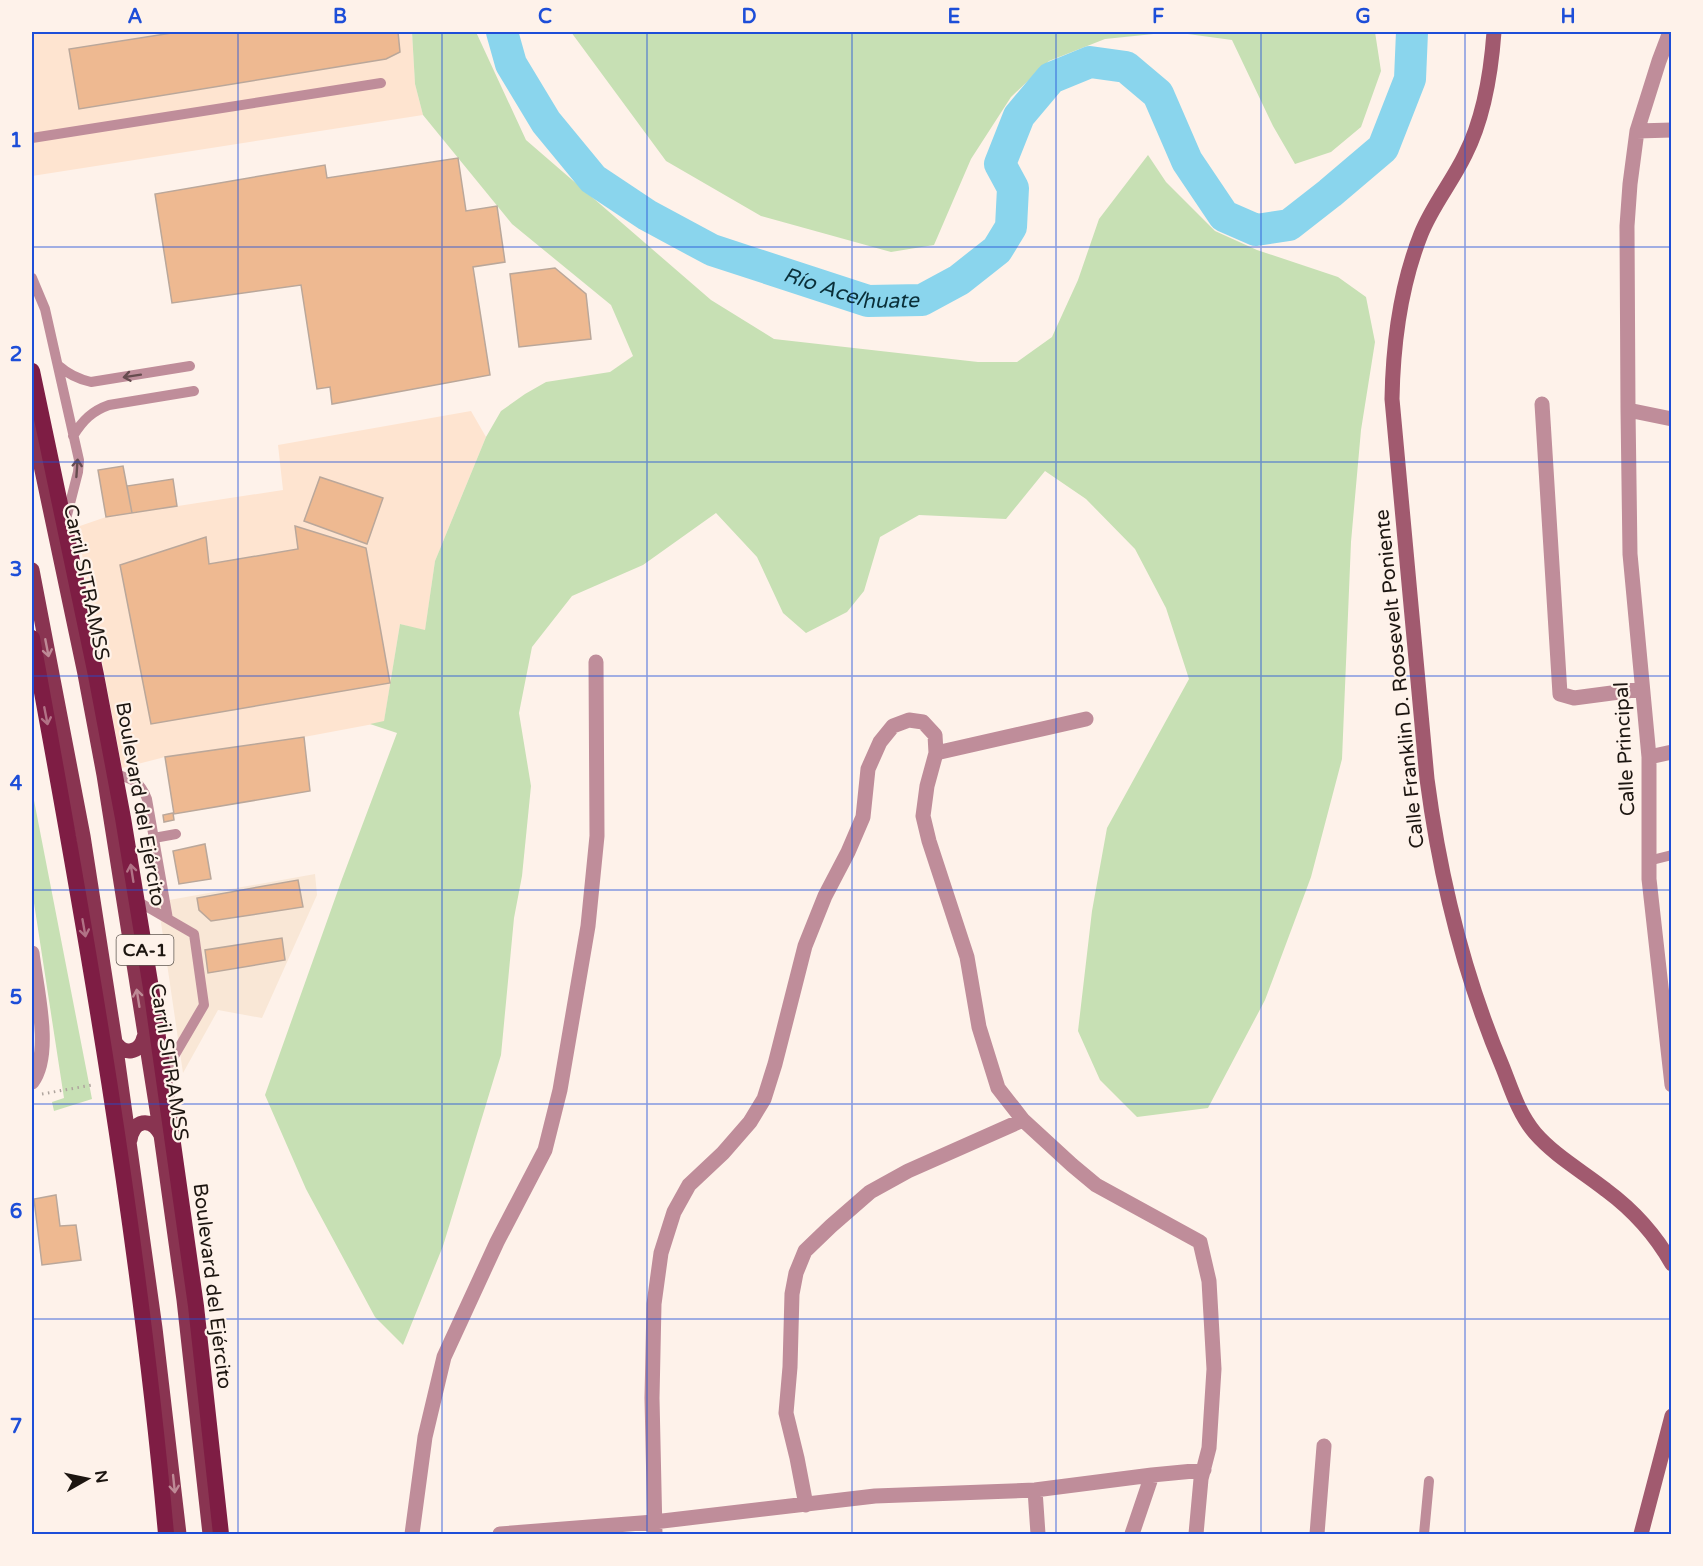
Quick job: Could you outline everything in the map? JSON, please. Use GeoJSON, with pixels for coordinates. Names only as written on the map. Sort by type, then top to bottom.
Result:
{"type":"FeatureCollection","features":[{"type":"Feature","properties":{"kind":"highway","name":"Boulevard del Ejército"},"geometry":{"type":"LineString","coordinates":[[32,371],[115,774],[137,901],[196,1306],[221,1534]]}},
{"type":"Feature","properties":{"kind":"highway","name":"CA-1"},"geometry":{"type":"LineString","coordinates":[[32,638],[68,831],[109,1082],[143,1315],[166,1534]]}},
{"type":"Feature","properties":{"kind":"main road","name":"Calle Franklin D. Roosevelt Poniente"},"geometry":{"type":"LineString","coordinates":[[1494,32],[1489,74],[1479,117],[1465,156],[1421,233],[1398,315],[1394,352],[1392,399],[1432,814],[1456,928],[1483,1018],[1518,1107],[1533,1131],[1550,1149],[1606,1189],[1638,1218],[1652,1234],[1671,1264]]}},
{"type":"Feature","properties":{"kind":"main road","name":"Carril SITRAMSS"},"geometry":{"type":"LineString","coordinates":[[32,423],[76,628],[104,775],[184,1300],[210,1534]]}},
{"type":"Feature","properties":{"kind":"main road"},"geometry":{"type":"LineString","coordinates":[[32,570],[83,836],[130,1140],[179,1534]]}},
{"type":"Feature","properties":{"kind":"main road"},"geometry":{"type":"LineString","coordinates":[[115,1042],[124,1051],[132,1052],[138,1049],[144,1037]]}},
{"type":"Feature","properties":{"kind":"main road"},"geometry":{"type":"LineString","coordinates":[[130,1140],[131,1132],[142,1122],[150,1123],[157,1128],[160,1135]]}},
{"type":"Feature","properties":{"kind":"main road"},"geometry":{"type":"LineString","coordinates":[[1641,1534],[1671,1416]]}},
{"type":"Feature","properties":{"kind":"street","name":"Calle Principal"},"geometry":{"type":"LineString","coordinates":[[1670,32],[1637,131],[1630,184],[1628,410],[1630,554],[1649,757],[1648,861],[1667,1000],[1671,1085]]}},
{"type":"Feature","properties":{"kind":"street"},"geometry":{"type":"LineString","coordinates":[[1637,131],[1671,130]]}},
{"type":"Feature","properties":{"kind":"street"},"geometry":{"type":"LineString","coordinates":[[1542,404],[1560,694],[1574,698],[1642,689]]}},
{"type":"Feature","properties":{"kind":"street"},"geometry":{"type":"LineString","coordinates":[[1628,410],[1671,419]]}},
{"type":"Feature","properties":{"kind":"street"},"geometry":{"type":"LineString","coordinates":[[412,1534],[425,1437],[444,1357],[497,1242],[545,1150],[560,1090],[588,926],[597,836],[596,662]]}},
{"type":"Feature","properties":{"kind":"street"},"geometry":{"type":"LineString","coordinates":[[654,1528],[651,1398],[654,1304],[661,1253],[674,1212],[689,1185],[730,1145],[750,1122],[764,1099],[805,946],[825,896],[863,817],[868,769],[879,742],[893,726],[909,720],[922,722],[935,735],[936,753],[927,786],[923,816],[967,957],[979,1027],[998,1088],[1023,1120],[1096,1185],[1200,1242],[1209,1281],[1214,1369],[1209,1448],[1201,1479],[1196,1534]]}},
{"type":"Feature","properties":{"kind":"street"},"geometry":{"type":"LineString","coordinates":[[936,753],[1086,720]]}},
{"type":"Feature","properties":{"kind":"street"},"geometry":{"type":"LineString","coordinates":[[1649,757],[1671,752]]}},
{"type":"Feature","properties":{"kind":"street"},"geometry":{"type":"LineString","coordinates":[[32,953],[34,993],[43,1040],[32,1083]]}},
{"type":"Feature","properties":{"kind":"street"},"geometry":{"type":"LineString","coordinates":[[806,1505],[786,1413],[792,1294],[796,1273],[805,1251],[870,1192],[908,1171],[1023,1120]]}},
{"type":"Feature","properties":{"kind":"street"},"geometry":{"type":"LineString","coordinates":[[1317,1534],[1324,1446]]}},
{"type":"Feature","properties":{"kind":"street"},"geometry":{"type":"LineString","coordinates":[[500,1534],[654,1528],[875,1496],[1035,1490],[1204,1470]]}},
{"type":"Feature","properties":{"kind":"street"},"geometry":{"type":"LineString","coordinates":[[1132,1534],[1152,1475]]}},
{"type":"Feature","properties":{"kind":"street"},"geometry":{"type":"LineString","coordinates":[[1035,1490],[1038,1534]]}},
{"type":"Feature","properties":{"kind":"lane"},"geometry":{"type":"LineString","coordinates":[[32,138],[381,83]]}},
{"type":"Feature","properties":{"kind":"lane"},"geometry":{"type":"LineString","coordinates":[[32,278],[45,309],[78,460],[78,472],[64,525]]}},
{"type":"Feature","properties":{"kind":"lane"},"geometry":{"type":"LineString","coordinates":[[59,366],[67,373],[91,382],[190,366]]}},
{"type":"Feature","properties":{"kind":"lane"},"geometry":{"type":"LineString","coordinates":[[73,436],[80,424],[97,409],[194,391]]}},
{"type":"Feature","properties":{"kind":"lane"},"geometry":{"type":"LineString","coordinates":[[115,774],[138,783],[147,799],[168,919]]}},
{"type":"Feature","properties":{"kind":"lane"},"geometry":{"type":"LineString","coordinates":[[154,838],[176,834]]}},
{"type":"Feature","properties":{"kind":"lane"},"geometry":{"type":"LineString","coordinates":[[1648,861],[1671,855]]}},
{"type":"Feature","properties":{"kind":"lane"},"geometry":{"type":"LineString","coordinates":[[137,901],[194,933],[204,1005],[163,1076]]}},
{"type":"Feature","properties":{"kind":"lane"},"geometry":{"type":"LineString","coordinates":[[1424,1534],[1429,1481]]}},
{"type":"Feature","properties":{"kind":"path"},"geometry":{"type":"LineString","coordinates":[[32,1096],[109,1082]]}},
{"type":"Feature","properties":{"kind":"shaded area"},"geometry":{"type":"Polygon","coordinates":[[[32,32],[412,32],[415,84],[423,115],[32,176],[32,32]]]}},
{"type":"Feature","properties":{"kind":"shaded area"},"geometry":{"type":"Polygon","coordinates":[[[471,411],[486,437],[435,561],[425,631],[400,624],[384,722],[304,737],[165,757],[122,768],[77,527],[106,517],[283,490],[278,445],[471,411]]]}},
{"type":"Feature","properties":{"kind":"shaded area"},"geometry":{"type":"Polygon","coordinates":[[[315,874],[317,895],[262,1018],[218,1010],[183,1073],[158,902],[315,874]]]}},
{"type":"Feature","properties":{"kind":"green space"},"geometry":{"type":"Polygon","coordinates":[[[412,32],[476,32],[526,140],[711,300],[774,339],[978,362],[1017,362],[1052,337],[1078,280],[1099,219],[1148,155],[1166,182],[1215,231],[1257,250],[1338,277],[1366,297],[1375,342],[1361,430],[1351,542],[1342,759],[1311,877],[1265,1000],[1208,1108],[1137,1117],[1100,1080],[1078,1031],[1092,911],[1107,828],[1189,679],[1166,608],[1135,549],[1086,499],[1045,471],[1006,519],[919,515],[880,537],[864,591],[847,612],[806,633],[783,613],[757,557],[716,513],[643,565],[572,596],[532,647],[519,713],[531,786],[522,876],[514,918],[501,1055],[443,1246],[403,1345],[375,1317],[306,1189],[265,1095],[397,733],[370,724],[384,721],[400,624],[425,630],[435,561],[486,437],[501,411],[546,382],[610,372],[633,356],[611,305],[512,224],[423,115],[415,84],[412,32]]]}},
{"type":"Feature","properties":{"kind":"green space"},"geometry":{"type":"Polygon","coordinates":[[[571,32],[1173,32],[1105,39],[1049,61],[1011,97],[971,159],[934,245],[891,252],[761,216],[666,161],[571,32]]]}},
{"type":"Feature","properties":{"kind":"green space"},"geometry":{"type":"Polygon","coordinates":[[[1173,32],[1375,32],[1381,71],[1361,127],[1331,152],[1295,164],[1273,126],[1232,40],[1173,32]]]}},
{"type":"Feature","properties":{"kind":"green space"},"geometry":{"type":"Polygon","coordinates":[[[32,790],[92,1099],[54,1111],[52,1102],[64,1098],[32,890],[32,790]]]}},
{"type":"Feature","properties":{"kind":"building"},"geometry":{"type":"Polygon","coordinates":[[[178,32],[398,32],[400,52],[386,59],[79,109],[69,49],[178,32]]]}},
{"type":"Feature","properties":{"kind":"building"},"geometry":{"type":"Polygon","coordinates":[[[458,158],[466,211],[497,206],[505,262],[473,267],[490,375],[332,404],[330,387],[317,389],[301,285],[172,303],[155,194],[325,165],[327,178],[458,158]]]}},
{"type":"Feature","properties":{"kind":"building"},"geometry":{"type":"Polygon","coordinates":[[[555,268],[586,294],[591,339],[519,347],[510,274],[555,268]]]}},
{"type":"Feature","properties":{"kind":"building"},"geometry":{"type":"Polygon","coordinates":[[[123,466],[132,513],[106,517],[98,470],[123,466]]]}},
{"type":"Feature","properties":{"kind":"building"},"geometry":{"type":"Polygon","coordinates":[[[320,477],[383,498],[367,544],[304,521],[320,477]]]}},
{"type":"Feature","properties":{"kind":"building"},"geometry":{"type":"Polygon","coordinates":[[[173,479],[177,506],[132,513],[127,486],[173,479]]]}},
{"type":"Feature","properties":{"kind":"building"},"geometry":{"type":"Polygon","coordinates":[[[295,526],[366,548],[390,683],[151,724],[120,565],[206,537],[209,564],[298,549],[295,526]]]}},
{"type":"Feature","properties":{"kind":"building"},"geometry":{"type":"Polygon","coordinates":[[[304,737],[310,791],[174,814],[165,757],[304,737]]]}},
{"type":"Feature","properties":{"kind":"building"},"geometry":{"type":"Polygon","coordinates":[[[173,813],[174,820],[164,822],[163,815],[173,813]]]}},
{"type":"Feature","properties":{"kind":"building"},"geometry":{"type":"Polygon","coordinates":[[[205,844],[211,879],[179,884],[173,851],[205,844]]]}},
{"type":"Feature","properties":{"kind":"building"},"geometry":{"type":"Polygon","coordinates":[[[298,880],[303,907],[211,921],[199,910],[197,898],[298,880]]]}},
{"type":"Feature","properties":{"kind":"building"},"geometry":{"type":"Polygon","coordinates":[[[282,938],[285,960],[208,973],[205,950],[282,938]]]}},
{"type":"Feature","properties":{"kind":"building"},"geometry":{"type":"Polygon","coordinates":[[[56,1195],[60,1226],[76,1225],[81,1260],[42,1265],[34,1199],[56,1195]]]}},
{"type":"Feature","properties":{"kind":"waterway","name":"Río Acelhuate"},"geometry":{"type":"LineString","coordinates":[[502,32],[511,64],[546,122],[593,179],[647,215],[712,250],[868,301],[922,300],[959,280],[997,250],[1011,227],[1013,188],[1000,164],[1019,116],[1051,78],[1090,62],[1126,67],[1158,94],[1187,161],[1224,216],[1256,230],[1289,225],[1383,148],[1410,79],[1412,32]]}}]}
